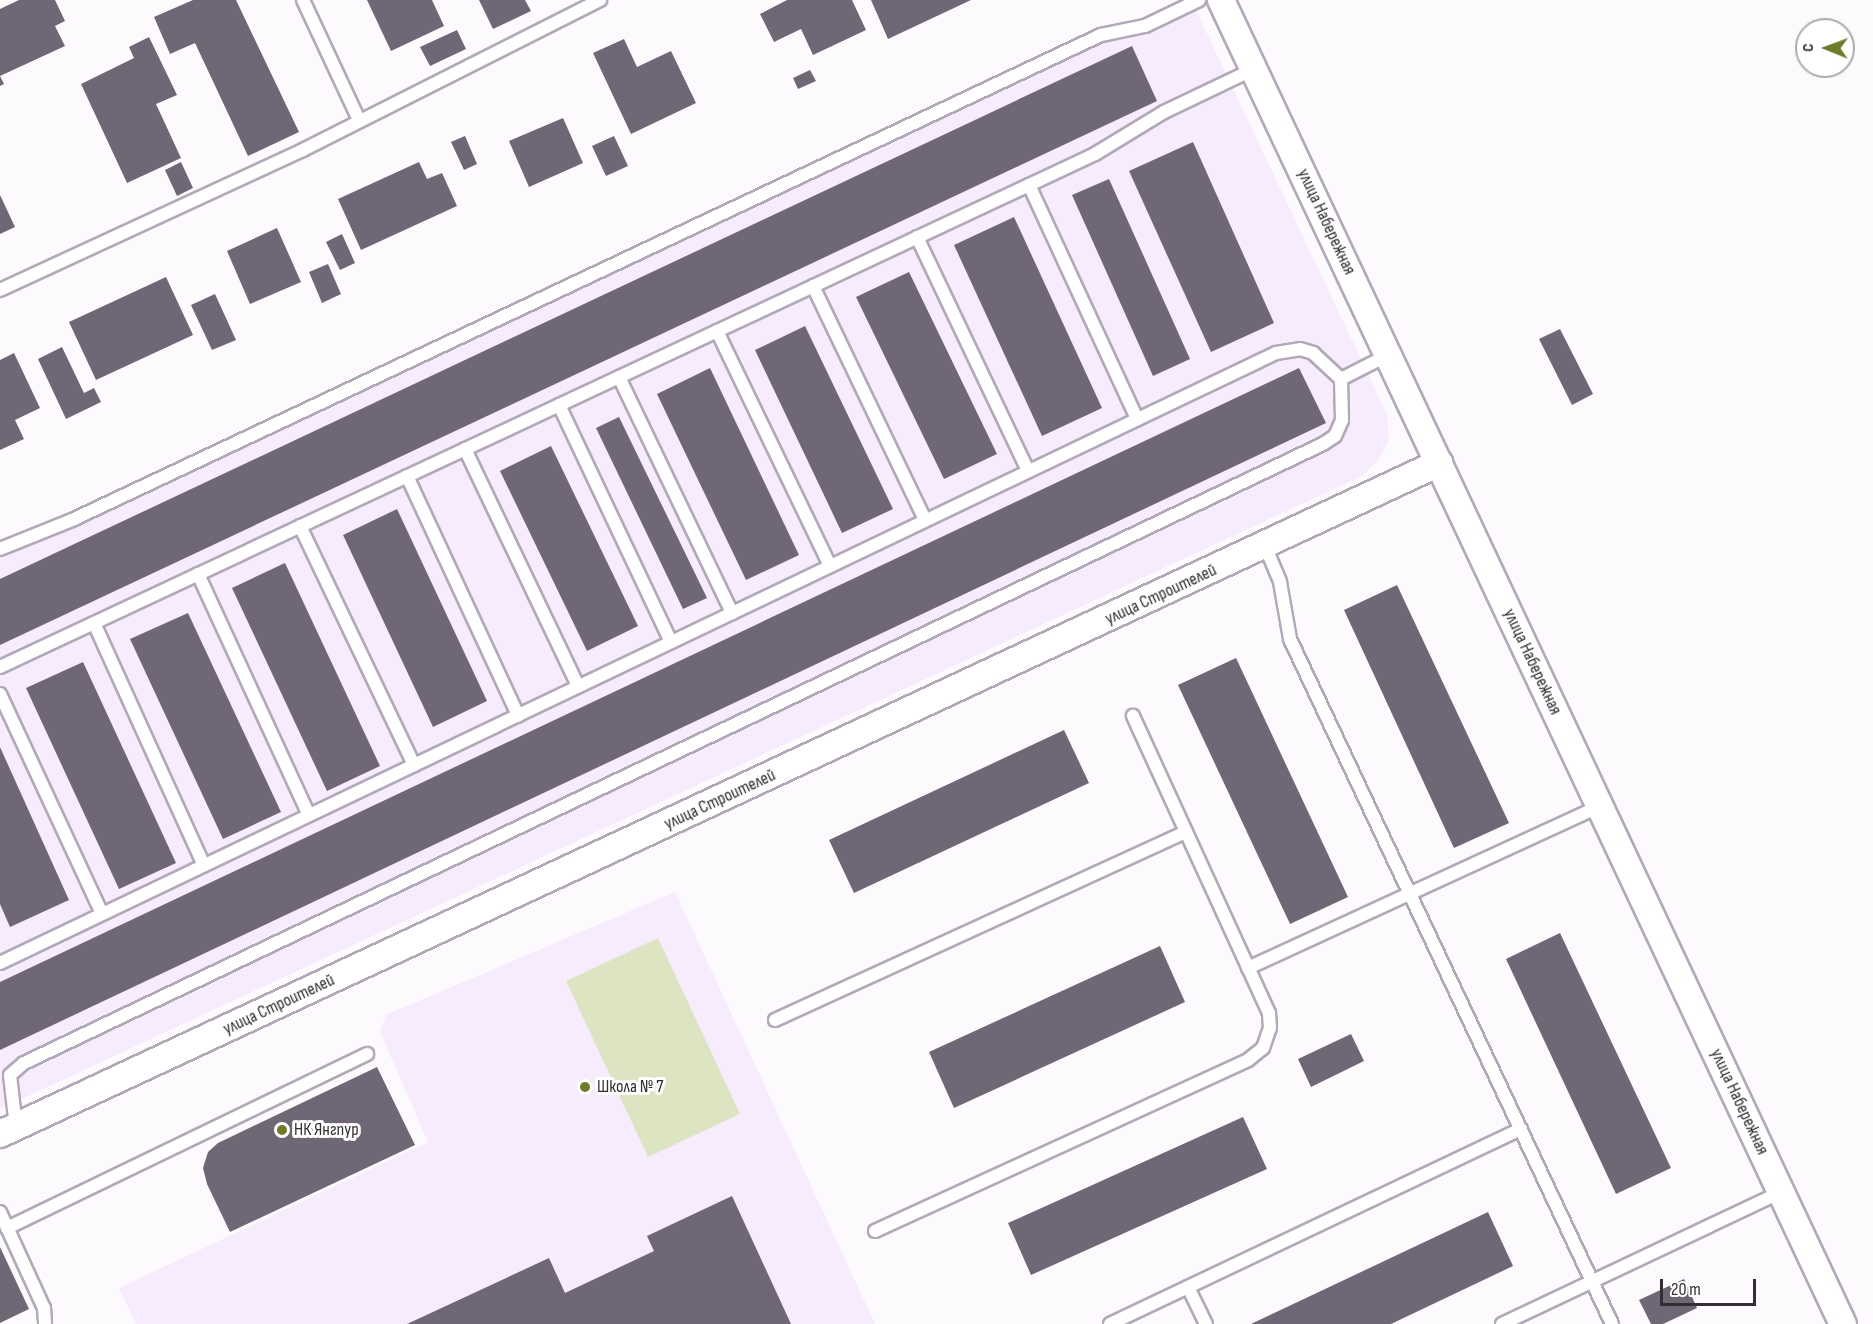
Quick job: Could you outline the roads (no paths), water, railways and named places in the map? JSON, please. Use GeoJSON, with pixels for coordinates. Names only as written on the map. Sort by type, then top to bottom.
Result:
{"type":"FeatureCollection","features":[{"type":"Feature","properties":{"kind":"street","name":"улица Набережная"},"geometry":{"type":"LineString","coordinates":[[1221,0],[1843,1324]]}},
{"type":"Feature","properties":{"kind":"street","name":"улица Строителей"},"geometry":{"type":"LineString","coordinates":[[8,1130],[1439,463]]}},
{"type":"Feature","properties":{"kind":"lane"},"geometry":{"type":"LineString","coordinates":[[303,0],[359,120]]}},
{"type":"Feature","properties":{"kind":"lane"},"geometry":{"type":"LineString","coordinates":[[0,290],[303,150],[600,0]]}},
{"type":"Feature","properties":{"kind":"lane"},"geometry":{"type":"LineString","coordinates":[[0,549],[72,520],[1101,35],[1145,26],[1199,0]]}},
{"type":"Feature","properties":{"kind":"lane"},"geometry":{"type":"LineString","coordinates":[[0,667],[1029,185],[1254,69]]}},
{"type":"Feature","properties":{"kind":"lane"},"geometry":{"type":"LineString","coordinates":[[1029,185],[1137,419]]}},
{"type":"Feature","properties":{"kind":"lane"},"geometry":{"type":"LineString","coordinates":[[917,237],[1028,471]]}},
{"type":"Feature","properties":{"kind":"lane"},"geometry":{"type":"LineString","coordinates":[[813,286],[925,520]]}},
{"type":"Feature","properties":{"kind":"lane"},"geometry":{"type":"LineString","coordinates":[[717,331],[830,566]]}},
{"type":"Feature","properties":{"kind":"lane"},"geometry":{"type":"LineString","coordinates":[[0,963],[1137,419],[1288,350],[1313,353],[1341,379],[1342,420],[1335,436],[1323,444],[24,1063],[10,1076],[8,1130]]}},
{"type":"Feature","properties":{"kind":"lane"},"geometry":{"type":"LineString","coordinates":[[1341,379],[1388,356]]}},
{"type":"Feature","properties":{"kind":"lane"},"geometry":{"type":"LineString","coordinates":[[619,377],[732,613]]}},
{"type":"Feature","properties":{"kind":"lane"},"geometry":{"type":"LineString","coordinates":[[559,405],[670,642]]}},
{"type":"Feature","properties":{"kind":"lane"},"geometry":{"type":"LineString","coordinates":[[465,449],[578,686]]}},
{"type":"Feature","properties":{"kind":"lane"},"geometry":{"type":"LineString","coordinates":[[407,476],[518,715]]}},
{"type":"Feature","properties":{"kind":"lane"},"geometry":{"type":"LineString","coordinates":[[300,526],[414,765]]}},
{"type":"Feature","properties":{"kind":"lane"},"geometry":{"type":"LineString","coordinates":[[1265,546],[1280,582],[1290,639],[1612,1324]]}},
{"type":"Feature","properties":{"kind":"lane"},"geometry":{"type":"LineString","coordinates":[[198,574],[309,815]]}},
{"type":"Feature","properties":{"kind":"lane"},"geometry":{"type":"LineString","coordinates":[[94,623],[204,865]]}},
{"type":"Feature","properties":{"kind":"lane"},"geometry":{"type":"LineString","coordinates":[[0,694],[102,914]]}},
{"type":"Feature","properties":{"kind":"lane"},"geometry":{"type":"LineString","coordinates":[[875,1231],[1248,1060],[1263,1048],[1270,1029],[1269,1013],[1133,716]]}},
{"type":"Feature","properties":{"kind":"lane"},"geometry":{"type":"LineString","coordinates":[[1248,968],[1600,806]]}},
{"type":"Feature","properties":{"kind":"lane"},"geometry":{"type":"LineString","coordinates":[[775,1020],[1186,832]]}},
{"type":"Feature","properties":{"kind":"lane"},"geometry":{"type":"LineString","coordinates":[[7,1228],[367,1054]]}},
{"type":"Feature","properties":{"kind":"lane"},"geometry":{"type":"LineString","coordinates":[[1110,1324],[1521,1130]]}},
{"type":"Feature","properties":{"kind":"lane"},"geometry":{"type":"LineString","coordinates":[[1502,1324],[1781,1192]]}},
{"type":"Feature","properties":{"kind":"lane"},"geometry":{"type":"LineString","coordinates":[[0,1212],[44,1308],[45,1324]]}},
{"type":"Feature","properties":{"kind":"lane"},"geometry":{"type":"LineString","coordinates":[[1188,1287],[1206,1324]]}},
{"type":"Feature","properties":{"kind":"place","name":"Школа № 7"},"geometry":{"type":"Point","coordinates":[585,1087]}},
{"type":"Feature","properties":{"kind":"place","name":"НК Янгпур"},"geometry":{"type":"Point","coordinates":[282,1130]}}]}
